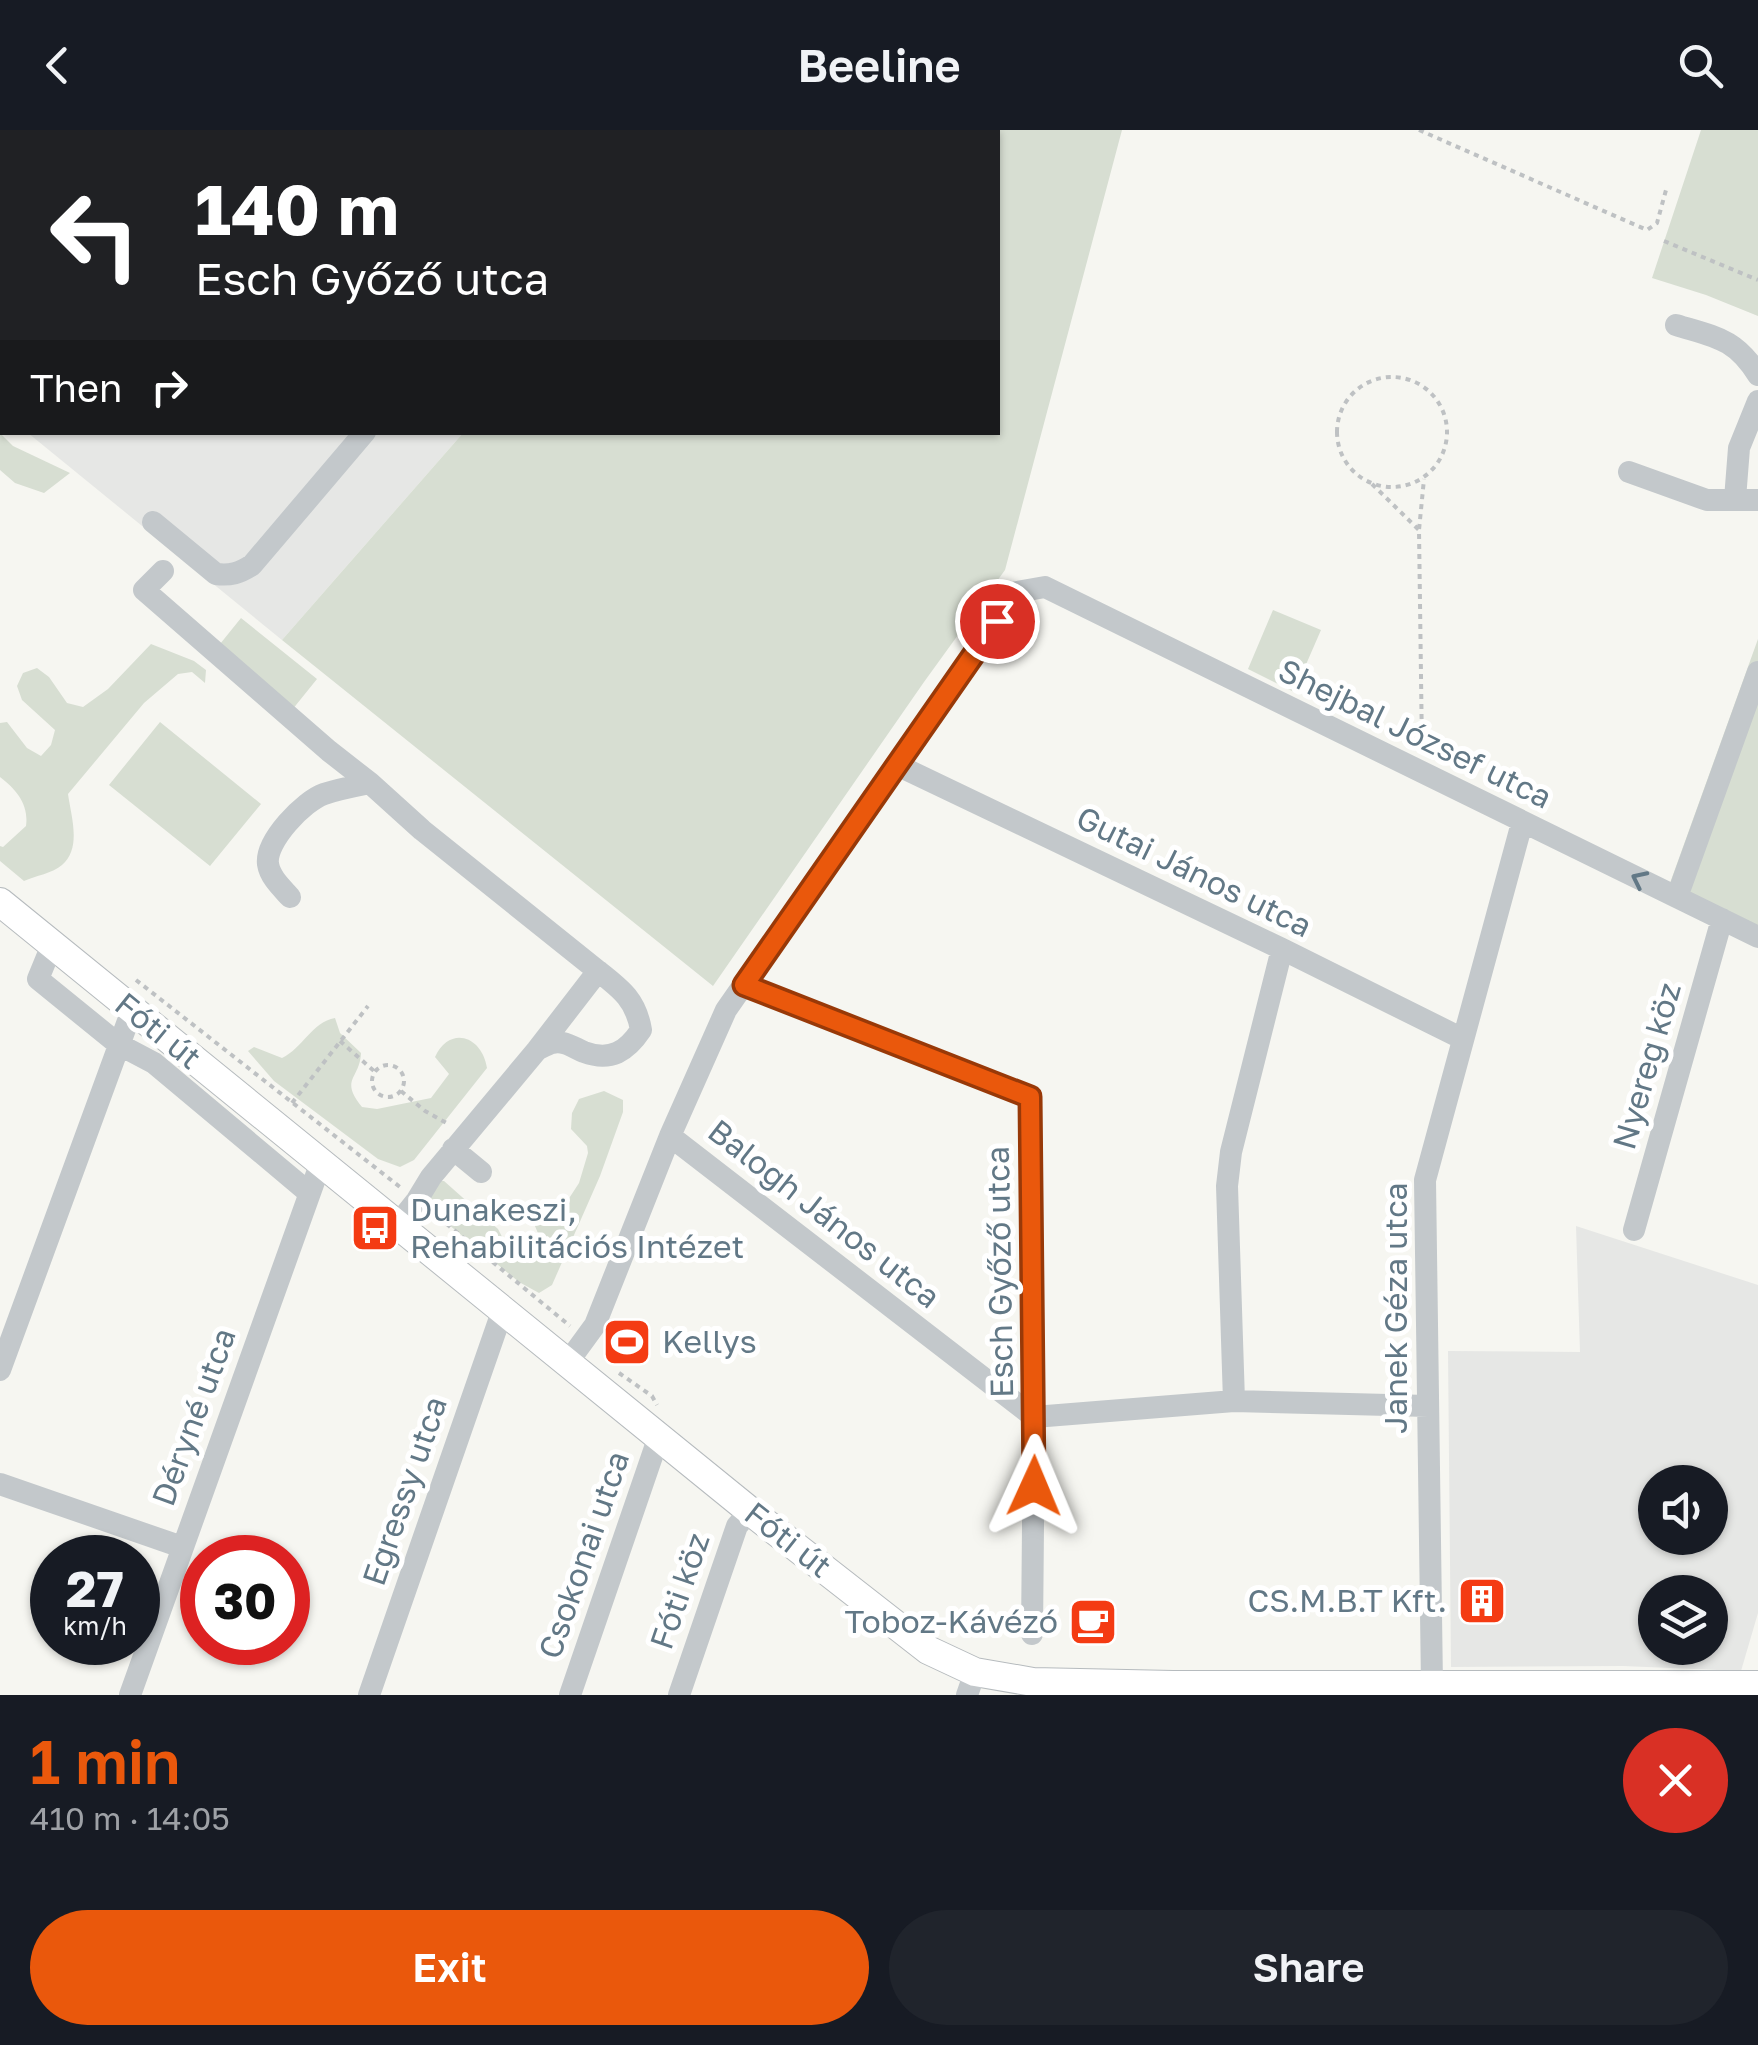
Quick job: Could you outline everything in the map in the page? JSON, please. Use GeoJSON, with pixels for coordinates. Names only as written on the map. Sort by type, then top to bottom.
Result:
{"type":"FeatureCollection","features":[{"type":"Feature","properties":{"kind":"main road","name":"Fóti út"},"geometry":{"type":"LineString","coordinates":[[0,902],[568,1362],[660,1424],[750,1511],[971,1684],[1033,1682],[1172,1690],[1432,1685],[1554,1690],[1758,1685]]}},
{"type":"Feature","properties":{"kind":"street"},"geometry":{"type":"LineString","coordinates":[[1676,325],[1727,340],[1758,375]]}},
{"type":"Feature","properties":{"kind":"street"},"geometry":{"type":"LineString","coordinates":[[1629,472],[1707,500],[1747,500],[1739,448],[1758,400]]}},
{"type":"Feature","properties":{"kind":"street"},"geometry":{"type":"LineString","coordinates":[[153,522],[216,574],[240,572],[252,566],[361,435]]}},
{"type":"Feature","properties":{"kind":"street"},"geometry":{"type":"LineString","coordinates":[[163,572],[144,590],[422,830],[622,991],[638,1010],[641,1030],[631,1045],[612,1056],[552,1042],[537,1050]]}},
{"type":"Feature","properties":{"kind":"street","name":"Shejbal József utca"},"geometry":{"type":"LineString","coordinates":[[896,765],[1018,592],[1045,586],[1758,937]]}},
{"type":"Feature","properties":{"kind":"street"},"geometry":{"type":"LineString","coordinates":[[1676,897],[1758,672]]}},
{"type":"Feature","properties":{"kind":"street"},"geometry":{"type":"LineString","coordinates":[[568,1362],[594,1325],[726,1010],[896,765]]}},
{"type":"Feature","properties":{"kind":"street","name":"Gutai János utca"},"geometry":{"type":"LineString","coordinates":[[896,765],[1463,1039]]}},
{"type":"Feature","properties":{"kind":"street"},"geometry":{"type":"LineString","coordinates":[[290,896],[274,880],[268,864],[270,851],[284,826],[321,795],[370,782]]}},
{"type":"Feature","properties":{"kind":"street","name":"Janek Géza utca"},"geometry":{"type":"LineString","coordinates":[[1432,1685],[1426,1180],[1522,823]]}},
{"type":"Feature","properties":{"kind":"street","name":"Nyereg köz"},"geometry":{"type":"LineString","coordinates":[[1634,1230],[1722,918]]}},
{"type":"Feature","properties":{"kind":"street"},"geometry":{"type":"LineString","coordinates":[[52,945],[38,980],[118,1044],[154,1064],[308,1192]]}},
{"type":"Feature","properties":{"kind":"street"},"geometry":{"type":"LineString","coordinates":[[1234,1402],[1228,1186],[1232,1152],[1282,949]]}},
{"type":"Feature","properties":{"kind":"street"},"geometry":{"type":"LineString","coordinates":[[397,1224],[431,1176],[598,971]]}},
{"type":"Feature","properties":{"kind":"street","name":"Esch Győző utca"},"geometry":{"type":"LineString","coordinates":[[744,985],[1030,1097],[1032,1634]]}},
{"type":"Feature","properties":{"kind":"street"},"geometry":{"type":"LineString","coordinates":[[0,1370],[132,1010]]}},
{"type":"Feature","properties":{"kind":"street","name":"Balogh János utca"},"geometry":{"type":"LineString","coordinates":[[670,1136],[1034,1417]]}},
{"type":"Feature","properties":{"kind":"street"},"geometry":{"type":"LineString","coordinates":[[460,1142],[481,1172]]}},
{"type":"Feature","properties":{"kind":"street","name":"Déryné utca"},"geometry":{"type":"LineString","coordinates":[[186,1535],[320,1162]]}},
{"type":"Feature","properties":{"kind":"street","name":"Egressy utca"},"geometry":{"type":"LineString","coordinates":[[369,1695],[503,1309]]}},
{"type":"Feature","properties":{"kind":"street"},"geometry":{"type":"LineString","coordinates":[[1034,1417],[1234,1402],[1428,1406]]}},
{"type":"Feature","properties":{"kind":"street","name":"Csokonai utca"},"geometry":{"type":"LineString","coordinates":[[570,1695],[660,1424]]}},
{"type":"Feature","properties":{"kind":"street"},"geometry":{"type":"LineString","coordinates":[[0,1484],[180,1546]]}},
{"type":"Feature","properties":{"kind":"street","name":"Fóti köz"},"geometry":{"type":"LineString","coordinates":[[678,1695],[737,1526],[750,1511]]}},
{"type":"Feature","properties":{"kind":"street","name":"Déryné utca"},"geometry":{"type":"LineString","coordinates":[[130,1695],[180,1553]]}},
{"type":"Feature","properties":{"kind":"street"},"geometry":{"type":"LineString","coordinates":[[1758,1666],[1758,1685]]}},
{"type":"Feature","properties":{"kind":"path"},"geometry":{"type":"LineString","coordinates":[[1419,130],[1647,230],[1657,223],[1666,190]]}},
{"type":"Feature","properties":{"kind":"path"},"geometry":{"type":"LineString","coordinates":[[1664,241],[1758,280]]}},
{"type":"Feature","properties":{"kind":"path"},"geometry":{"type":"LineString","coordinates":[[1372,484],[1390,488],[1424,478],[1437,466],[1446,449],[1445,413],[1436,397],[1405,378],[1386,377],[1353,392],[1337,425],[1338,444],[1356,475],[1372,484],[1419,530]]}},
{"type":"Feature","properties":{"kind":"path"},"geometry":{"type":"LineString","coordinates":[[1423,774],[1419,530],[1424,478]]}},
{"type":"Feature","properties":{"kind":"path"},"geometry":{"type":"LineString","coordinates":[[123,970],[417,1200],[585,1338]]}},
{"type":"Feature","properties":{"kind":"path"},"geometry":{"type":"LineString","coordinates":[[292,1103],[368,1006]]}},
{"type":"Feature","properties":{"kind":"path"},"geometry":{"type":"LineString","coordinates":[[340,1042],[375,1072]]}},
{"type":"Feature","properties":{"kind":"path"},"geometry":{"type":"LineString","coordinates":[[383,1066],[393,1066],[404,1081],[401,1090],[393,1096],[383,1096],[372,1081],[375,1072],[383,1066]]}},
{"type":"Feature","properties":{"kind":"path"},"geometry":{"type":"LineString","coordinates":[[401,1090],[460,1142]]}},
{"type":"Feature","properties":{"kind":"path"},"geometry":{"type":"LineString","coordinates":[[608,1365],[652,1396],[660,1424]]}},
{"type":"Feature","properties":{"kind":"shaded area"},"geometry":{"type":"Polygon","coordinates":[[[1000,130],[1122,130],[1005,570],[713,986],[282,640],[461,435],[1000,435],[1000,130]]]}},
{"type":"Feature","properties":{"kind":"shaded area"},"geometry":{"type":"Polygon","coordinates":[[[1701,130],[1758,130],[1758,316],[1652,278],[1701,130]]]}},
{"type":"Feature","properties":{"kind":"shaded area"},"geometry":{"type":"Polygon","coordinates":[[[2,435],[13,446],[70,473],[44,493],[15,483],[0,470],[2,435]]]}},
{"type":"Feature","properties":{"kind":"shaded area"},"geometry":{"type":"Polygon","coordinates":[[[30,435],[461,435],[282,640],[30,435]]]}},
{"type":"Feature","properties":{"kind":"shaded area"},"geometry":{"type":"Polygon","coordinates":[[[1273,610],[1321,630],[1294,692],[1248,669],[1273,610]]]}},
{"type":"Feature","properties":{"kind":"shaded area"},"geometry":{"type":"Polygon","coordinates":[[[241,618],[317,679],[292,710],[216,649],[241,618]]]}},
{"type":"Feature","properties":{"kind":"shaded area"},"geometry":{"type":"Polygon","coordinates":[[[1758,639],[1758,928],[1670,883],[1758,639]]]}},
{"type":"Feature","properties":{"kind":"shaded area"},"geometry":{"type":"Polygon","coordinates":[[[151,644],[194,661],[206,670],[205,683],[192,672],[178,674],[144,703],[68,794],[74,831],[68,858],[54,870],[24,881],[0,861],[0,846],[26,826],[26,811],[12,787],[0,777],[0,723],[7,722],[27,748],[41,756],[51,745],[55,730],[22,700],[17,686],[23,673],[37,668],[49,677],[67,703],[83,707],[108,689],[151,644]]]}},
{"type":"Feature","properties":{"kind":"shaded area"},"geometry":{"type":"Polygon","coordinates":[[[160,722],[261,804],[210,866],[109,785],[160,722]]]}},
{"type":"Feature","properties":{"kind":"shaded area"},"geometry":{"type":"Polygon","coordinates":[[[335,1018],[340,1033],[361,1053],[351,1084],[362,1107],[377,1109],[431,1098],[449,1074],[435,1057],[449,1041],[465,1038],[484,1057],[487,1068],[414,1160],[400,1167],[378,1159],[274,1081],[248,1051],[254,1047],[282,1058],[320,1025],[335,1018]]]}},
{"type":"Feature","properties":{"kind":"shaded area"},"geometry":{"type":"Polygon","coordinates":[[[604,1091],[623,1100],[623,1112],[600,1176],[552,1285],[539,1293],[519,1282],[416,1198],[422,1181],[444,1181],[498,1229],[512,1256],[533,1252],[540,1238],[532,1219],[566,1203],[579,1183],[588,1153],[587,1146],[571,1129],[572,1113],[579,1099],[604,1091]]]}},
{"type":"Feature","properties":{"kind":"shaded area"},"geometry":{"type":"Polygon","coordinates":[[[1576,1226],[1758,1285],[1758,1613],[1741,1671],[1623,1666],[1451,1667],[1448,1351],[1580,1352],[1576,1226]]]}},
{"type":"Feature","properties":{"kind":"place","name":"Dunakeszi, Rehabilitációs Intézet"},"geometry":{"type":"Point","coordinates":[375,1228]}},
{"type":"Feature","properties":{"kind":"place","name":"Kellys"},"geometry":{"type":"Point","coordinates":[627,1342]}},
{"type":"Feature","properties":{"kind":"place","name":"CS.M.B.T Kft."},"geometry":{"type":"Point","coordinates":[1482,1601]}},
{"type":"Feature","properties":{"kind":"place","name":"Toboz-Kávézó"},"geometry":{"type":"Point","coordinates":[1093,1622]}},
{"type":"Feature","properties":{"kind":"route"},"geometry":{"type":"LineString","coordinates":[[997,621],[744,985],[1030,1097],[1034,1486]]}}]}
